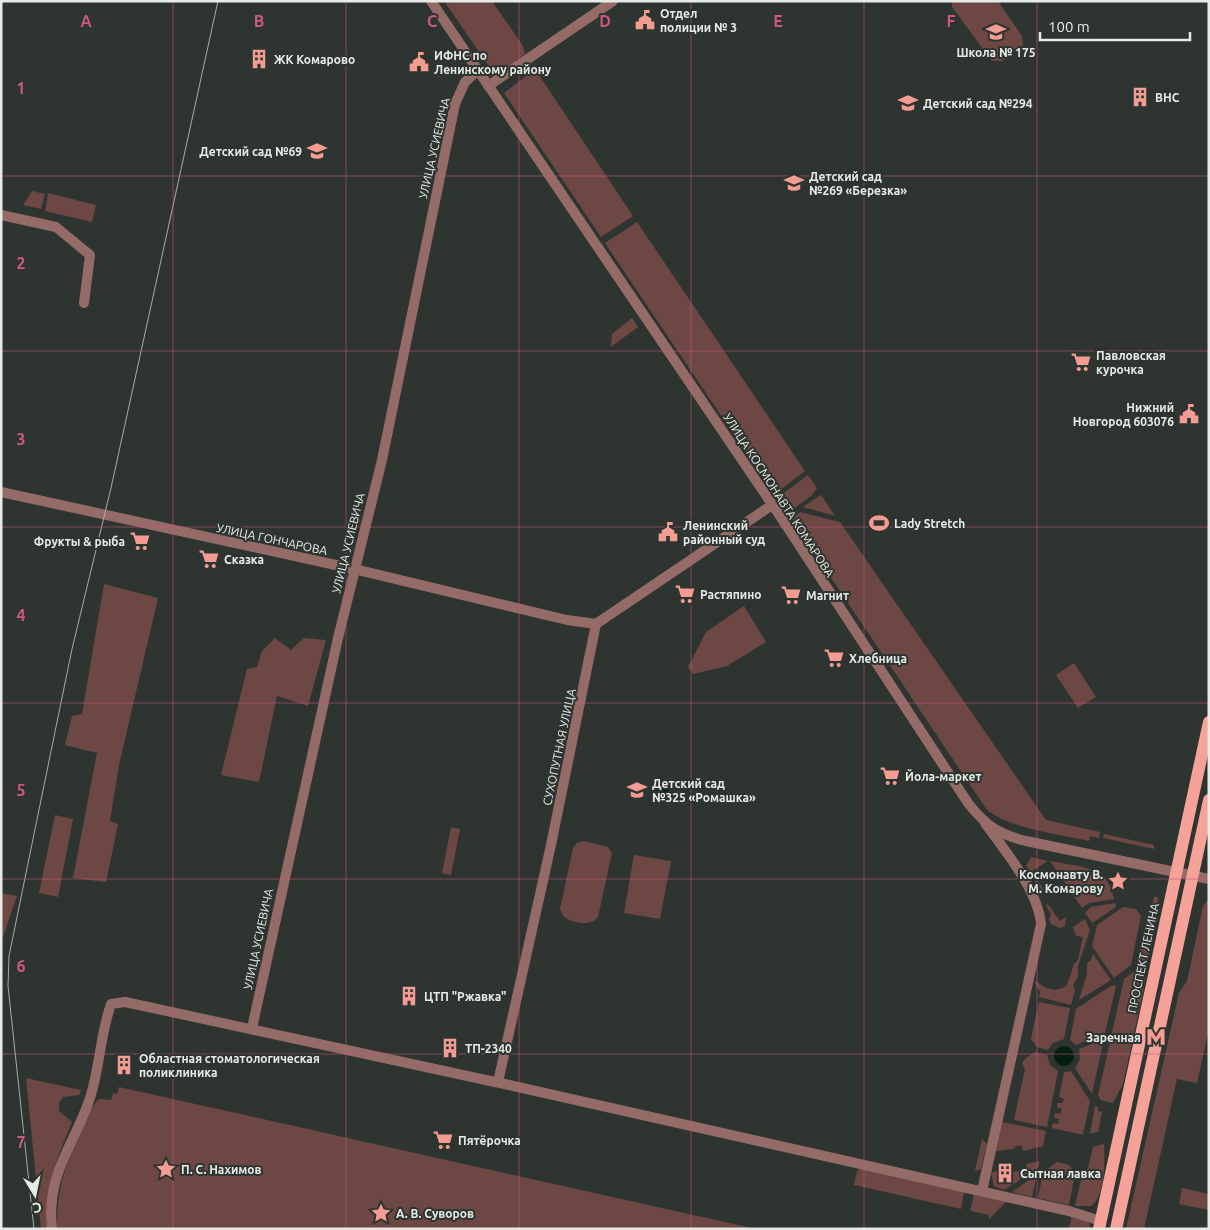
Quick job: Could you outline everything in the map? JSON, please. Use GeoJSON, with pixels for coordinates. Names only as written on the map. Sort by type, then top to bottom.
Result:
{"type":"FeatureCollection","features":[{"type":"Feature","properties":{"kind":"main road","name":"ПРОСПЕКТ ЛЕНИНА"},"geometry":{"type":"LineString","coordinates":[[1100,1225],[1209,722]]}},
{"type":"Feature","properties":{"kind":"main road"},"geometry":{"type":"LineString","coordinates":[[1116,1229],[1209,800]]}},
{"type":"Feature","properties":{"kind":"street","name":"УЛИЦА КОСМОНАВТА КОМАРОВА"},"geometry":{"type":"LineString","coordinates":[[431,1],[772,505],[879,671],[968,803],[984,823],[1005,836],[1209,879]]}},
{"type":"Feature","properties":{"kind":"street"},"geometry":{"type":"LineString","coordinates":[[488,86],[613,1]]}},
{"type":"Feature","properties":{"kind":"street","name":"УЛИЦА УСИЕВИЧА"},"geometry":{"type":"LineString","coordinates":[[252,1028],[301,800],[354,569],[382,460],[455,104],[465,82],[477,71]]}},
{"type":"Feature","properties":{"kind":"street"},"geometry":{"type":"LineString","coordinates":[[1,216],[56,227],[90,255],[84,303]]}},
{"type":"Feature","properties":{"kind":"street","name":"УЛИЦА ГОНЧАРОВА"},"geometry":{"type":"LineString","coordinates":[[1,492],[354,569],[567,620],[596,624]]}},
{"type":"Feature","properties":{"kind":"street"},"geometry":{"type":"LineString","coordinates":[[596,624],[772,505]]}},
{"type":"Feature","properties":{"kind":"street","name":"СУХОПУТНАЯ УЛИЦА"},"geometry":{"type":"LineString","coordinates":[[498,1082],[551,845],[596,624]]}},
{"type":"Feature","properties":{"kind":"street"},"geometry":{"type":"LineString","coordinates":[[982,1191],[1041,924],[1035,899],[1010,858],[984,823]]}},
{"type":"Feature","properties":{"kind":"street"},"geometry":{"type":"LineString","coordinates":[[52,1229],[55,1178],[89,1099],[105,1022],[111,1004],[130,1002],[498,1082],[1069,1211],[1100,1225]]}},
{"type":"Feature","properties":{"kind":"shaded area"},"geometry":{"type":"Polygon","coordinates":[[[444,1],[492,1],[523,46],[525,54],[499,73],[493,72],[444,1]]]}},
{"type":"Feature","properties":{"kind":"shaded area"},"geometry":{"type":"Polygon","coordinates":[[[952,1],[998,1],[1022,36],[1023,45],[1002,61],[992,61],[952,7],[952,1]]]}},
{"type":"Feature","properties":{"kind":"shaded area"},"geometry":{"type":"Polygon","coordinates":[[[535,69],[633,216],[601,237],[504,93],[535,69]]]}},
{"type":"Feature","properties":{"kind":"shaded area"},"geometry":{"type":"Polygon","coordinates":[[[32,191],[45,194],[41,209],[23,205],[32,191]]]}},
{"type":"Feature","properties":{"kind":"shaded area"},"geometry":{"type":"Polygon","coordinates":[[[48,193],[96,205],[92,222],[45,211],[48,193]]]}},
{"type":"Feature","properties":{"kind":"shaded area"},"geometry":{"type":"Polygon","coordinates":[[[637,222],[805,471],[779,491],[757,458],[751,460],[605,243],[637,222]]]}},
{"type":"Feature","properties":{"kind":"shaded area"},"geometry":{"type":"Polygon","coordinates":[[[632,318],[638,327],[611,347],[612,334],[632,318]]]}},
{"type":"Feature","properties":{"kind":"shaded area"},"geometry":{"type":"Polygon","coordinates":[[[808,475],[817,488],[812,495],[792,510],[781,495],[808,475]]]}},
{"type":"Feature","properties":{"kind":"shaded area"},"geometry":{"type":"Polygon","coordinates":[[[821,495],[835,516],[803,507],[821,495]]]}},
{"type":"Feature","properties":{"kind":"shaded area"},"geometry":{"type":"Polygon","coordinates":[[[800,512],[840,522],[1046,820],[1100,832],[1099,838],[1090,836],[1089,841],[1036,830],[1009,822],[987,810],[791,518],[800,512]]]}},
{"type":"Feature","properties":{"kind":"shaded area"},"geometry":{"type":"Polygon","coordinates":[[[104,584],[158,598],[119,765],[110,821],[118,824],[106,882],[73,878],[97,753],[65,745],[72,716],[82,714],[104,584]]]}},
{"type":"Feature","properties":{"kind":"shaded area"},"geometry":{"type":"Polygon","coordinates":[[[744,606],[766,642],[727,666],[693,674],[688,667],[706,632],[744,606]]]}},
{"type":"Feature","properties":{"kind":"shaded area"},"geometry":{"type":"Polygon","coordinates":[[[275,638],[291,650],[304,638],[326,640],[308,706],[277,696],[259,782],[221,775],[247,669],[257,667],[262,651],[275,638]]]}},
{"type":"Feature","properties":{"kind":"shaded area"},"geometry":{"type":"Polygon","coordinates":[[[1074,663],[1096,697],[1078,708],[1056,675],[1074,663]]]}},
{"type":"Feature","properties":{"kind":"shaded area"},"geometry":{"type":"Polygon","coordinates":[[[659,782],[669,786],[669,797],[655,790],[655,785],[659,782]]]}},
{"type":"Feature","properties":{"kind":"shaded area"},"geometry":{"type":"Polygon","coordinates":[[[55,815],[73,819],[58,897],[39,893],[55,815]]]}},
{"type":"Feature","properties":{"kind":"shaded area"},"geometry":{"type":"Polygon","coordinates":[[[451,827],[460,829],[451,875],[442,873],[451,827]]]}},
{"type":"Feature","properties":{"kind":"shaded area"},"geometry":{"type":"Polygon","coordinates":[[[1104,834],[1154,845],[1154,849],[1103,838],[1104,834]]]}},
{"type":"Feature","properties":{"kind":"shaded area"},"geometry":{"type":"Polygon","coordinates":[[[584,841],[608,847],[612,853],[598,917],[583,923],[566,918],[560,909],[573,848],[577,843],[584,841]]]}},
{"type":"Feature","properties":{"kind":"shaded area"},"geometry":{"type":"Polygon","coordinates":[[[634,855],[671,861],[660,919],[624,913],[634,855]]]}},
{"type":"Feature","properties":{"kind":"shaded area"},"geometry":{"type":"Polygon","coordinates":[[[1031,857],[1048,861],[1032,871],[1045,892],[1039,891],[1035,887],[1035,880],[1026,866],[1031,857]]]}},
{"type":"Feature","properties":{"kind":"shaded area"},"geometry":{"type":"Polygon","coordinates":[[[1050,861],[1082,867],[1099,874],[1111,888],[1114,899],[1089,903],[1082,908],[1050,861]]]}},
{"type":"Feature","properties":{"kind":"shaded area"},"geometry":{"type":"Polygon","coordinates":[[[1,893],[17,896],[1,943],[1,893]]]}},
{"type":"Feature","properties":{"kind":"shaded area"},"geometry":{"type":"Polygon","coordinates":[[[1154,897],[1158,897],[1158,900],[1143,992],[1123,1084],[1113,1103],[1101,1100],[1098,1095],[1124,979],[1135,971],[1147,916],[1151,912],[1154,897]]]}},
{"type":"Feature","properties":{"kind":"shaded area"},"geometry":{"type":"Polygon","coordinates":[[[1209,898],[1209,1029],[1197,1083],[1177,1079],[1144,1229],[1126,1229],[1179,993],[1187,981],[1203,906],[1209,898]]]}},
{"type":"Feature","properties":{"kind":"shaded area"},"geometry":{"type":"Polygon","coordinates":[[[1047,903],[1060,921],[1066,917],[1065,926],[1060,928],[1051,924],[1049,919],[1051,914],[1046,906],[1047,903]]]}},
{"type":"Feature","properties":{"kind":"shaded area"},"geometry":{"type":"Polygon","coordinates":[[[1115,903],[1116,907],[1092,923],[1085,913],[1091,907],[1115,903]]]}},
{"type":"Feature","properties":{"kind":"shaded area"},"geometry":{"type":"Polygon","coordinates":[[[1123,907],[1136,909],[1141,916],[1131,965],[1114,978],[1092,946],[1097,925],[1123,907]]]}},
{"type":"Feature","properties":{"kind":"shaded area"},"geometry":{"type":"Polygon","coordinates":[[[1085,919],[1090,930],[1078,966],[1078,977],[1073,985],[1075,990],[1071,1005],[1039,997],[1040,992],[1034,982],[1037,981],[1044,987],[1056,990],[1067,985],[1074,964],[1078,960],[1083,937],[1076,936],[1073,927],[1085,919]]]}},
{"type":"Feature","properties":{"kind":"shaded area"},"geometry":{"type":"Polygon","coordinates":[[[1093,954],[1111,980],[1079,1000],[1087,974],[1087,963],[1091,960],[1093,954]]]}},
{"type":"Feature","properties":{"kind":"shaded area"},"geometry":{"type":"Polygon","coordinates":[[[1112,985],[1116,986],[1105,1033],[1076,1045],[1070,1040],[1076,1009],[1112,985]]]}},
{"type":"Feature","properties":{"kind":"shaded area"},"geometry":{"type":"Polygon","coordinates":[[[1039,1002],[1070,1008],[1064,1039],[1053,1043],[1048,1050],[1037,1047],[1031,1039],[1039,1002]]]}},
{"type":"Feature","properties":{"kind":"shaded area"},"geometry":{"type":"Polygon","coordinates":[[[1104,1039],[1092,1094],[1075,1068],[1080,1059],[1079,1049],[1104,1039]]]}},
{"type":"Feature","properties":{"kind":"shaded area"},"geometry":{"type":"Polygon","coordinates":[[[1064,1046],[1071,1049],[1074,1056],[1071,1063],[1064,1066],[1057,1063],[1054,1056],[1057,1049],[1064,1046]]]}},
{"type":"Feature","properties":{"kind":"shaded area"},"geometry":{"type":"Polygon","coordinates":[[[1035,1052],[1047,1055],[1050,1065],[1058,1071],[1047,1127],[1014,1120],[1025,1069],[1022,1063],[1035,1052]]]}},
{"type":"Feature","properties":{"kind":"shaded area"},"geometry":{"type":"Polygon","coordinates":[[[1071,1071],[1090,1101],[1083,1135],[1052,1128],[1053,1123],[1058,1124],[1059,1119],[1054,1118],[1055,1113],[1060,1114],[1062,1109],[1057,1107],[1057,1103],[1062,1103],[1064,1099],[1059,1097],[1064,1072],[1071,1071]]]}},
{"type":"Feature","properties":{"kind":"shaded area"},"geometry":{"type":"Polygon","coordinates":[[[26,1078],[81,1090],[79,1095],[63,1097],[59,1103],[59,1111],[72,1122],[61,1149],[50,1186],[47,1229],[41,1229],[26,1078]]]}},
{"type":"Feature","properties":{"kind":"shaded area"},"geometry":{"type":"Polygon","coordinates":[[[119,1087],[756,1229],[57,1229],[58,1202],[62,1179],[84,1123],[99,1099],[111,1100],[113,1093],[117,1094],[119,1087]]]}},
{"type":"Feature","properties":{"kind":"shaded area"},"geometry":{"type":"Polygon","coordinates":[[[1095,1106],[1098,1107],[1098,1111],[1102,1112],[1098,1132],[1090,1134],[1095,1106]]]}},
{"type":"Feature","properties":{"kind":"shaded area"},"geometry":{"type":"Polygon","coordinates":[[[1002,1122],[1046,1131],[1043,1146],[1023,1151],[1021,1145],[1014,1147],[1014,1149],[996,1151],[1002,1122]]]}},
{"type":"Feature","properties":{"kind":"shaded area"},"geometry":{"type":"Polygon","coordinates":[[[982,1139],[987,1144],[981,1169],[975,1171],[982,1139]]]}},
{"type":"Feature","properties":{"kind":"shaded area"},"geometry":{"type":"Polygon","coordinates":[[[1104,1144],[1102,1187],[1096,1202],[1091,1206],[1075,1206],[1082,1175],[1088,1168],[1093,1147],[1104,1144]]]}},
{"type":"Feature","properties":{"kind":"shaded area"},"geometry":{"type":"Polygon","coordinates":[[[1040,1161],[1038,1168],[1004,1190],[994,1186],[991,1173],[1000,1170],[1001,1176],[1009,1174],[1009,1172],[1027,1170],[1026,1164],[1040,1161]]]}},
{"type":"Feature","properties":{"kind":"shaded area"},"geometry":{"type":"Polygon","coordinates":[[[1057,1162],[1069,1165],[1075,1173],[1069,1205],[1038,1198],[1043,1172],[1057,1162]]]}},
{"type":"Feature","properties":{"kind":"shaded area"},"geometry":{"type":"Polygon","coordinates":[[[861,1168],[964,1192],[961,1209],[854,1185],[857,1171],[861,1168]]]}},
{"type":"Feature","properties":{"kind":"shaded area"},"geometry":{"type":"Polygon","coordinates":[[[1033,1177],[1036,1177],[1032,1197],[1012,1192],[1033,1177]]]}},
{"type":"Feature","properties":{"kind":"shaded area"},"geometry":{"type":"Polygon","coordinates":[[[1182,1188],[1209,1194],[1209,1210],[1179,1204],[1182,1188]]]}},
{"type":"Feature","properties":{"kind":"shaded area"},"geometry":{"type":"Polygon","coordinates":[[[974,1194],[1006,1200],[1006,1202],[989,1219],[989,1215],[970,1211],[974,1194]]]}},
{"type":"Feature","properties":{"kind":"shaded area"},"geometry":{"type":"Polygon","coordinates":[[[1072,1215],[1088,1221],[1091,1229],[1069,1229],[1072,1215]]]}},
{"type":"Feature","properties":{"kind":"tram line"},"geometry":{"type":"LineString","coordinates":[[34,1229],[8,986],[9,956],[72,649],[111,488],[218,1]]}},
{"type":"Feature","properties":{"kind":"place","name":"Отдел полиции № 3"},"geometry":{"type":"Point","coordinates":[645,20]}},
{"type":"Feature","properties":{"kind":"place","name":"Школа № 175"},"geometry":{"type":"Point","coordinates":[996,32]}},
{"type":"Feature","properties":{"kind":"place","name":"ЖК Комарово"},"geometry":{"type":"Point","coordinates":[259,59]}},
{"type":"Feature","properties":{"kind":"place","name":"ИФНС по Ленинскому району"},"geometry":{"type":"Point","coordinates":[419,62]}},
{"type":"Feature","properties":{"kind":"place","name":"ВНС"},"geometry":{"type":"Point","coordinates":[1140,97]}},
{"type":"Feature","properties":{"kind":"place","name":"Детский сад №294"},"geometry":{"type":"Point","coordinates":[908,103]}},
{"type":"Feature","properties":{"kind":"place","name":"Детский сад №69"},"geometry":{"type":"Point","coordinates":[317,151]}},
{"type":"Feature","properties":{"kind":"place","name":"Детский сад №269 «Березка»"},"geometry":{"type":"Point","coordinates":[794,183]}},
{"type":"Feature","properties":{"kind":"place","name":"Павловская курочка"},"geometry":{"type":"Point","coordinates":[1081,362]}},
{"type":"Feature","properties":{"kind":"place","name":"Нижний Новгород 603076"},"geometry":{"type":"Point","coordinates":[1189,414]}},
{"type":"Feature","properties":{"kind":"place","name":"Lady Stretch"},"geometry":{"type":"Point","coordinates":[879,523]}},
{"type":"Feature","properties":{"kind":"place","name":"Ленинский районный суд"},"geometry":{"type":"Point","coordinates":[668,532]}},
{"type":"Feature","properties":{"kind":"place","name":"Фрукты & рыба"},"geometry":{"type":"Point","coordinates":[140,541]}},
{"type":"Feature","properties":{"kind":"place","name":"Сказка"},"geometry":{"type":"Point","coordinates":[209,559]}},
{"type":"Feature","properties":{"kind":"place","name":"Растяпино"},"geometry":{"type":"Point","coordinates":[685,594]}},
{"type":"Feature","properties":{"kind":"place","name":"Магнит"},"geometry":{"type":"Point","coordinates":[791,595]}},
{"type":"Feature","properties":{"kind":"place","name":"Хлебница"},"geometry":{"type":"Point","coordinates":[834,658]}},
{"type":"Feature","properties":{"kind":"place","name":"Йола-маркет"},"geometry":{"type":"Point","coordinates":[890,776]}},
{"type":"Feature","properties":{"kind":"place","name":"Детский сад №325 «Ромашка»"},"geometry":{"type":"Point","coordinates":[637,790]}},
{"type":"Feature","properties":{"kind":"place","name":"Космонавту В. М. Комарову"},"geometry":{"type":"Point","coordinates":[1118,881]}},
{"type":"Feature","properties":{"kind":"place","name":"ЦТП \"Ржавка\""},"geometry":{"type":"Point","coordinates":[409,996]}},
{"type":"Feature","properties":{"kind":"place","name":"Заречная"},"geometry":{"type":"Point","coordinates":[1156,1037]}},
{"type":"Feature","properties":{"kind":"place","name":"ТП-2340"},"geometry":{"type":"Point","coordinates":[450,1048]}},
{"type":"Feature","properties":{"kind":"place","name":"Областная стоматологическая поликлиника"},"geometry":{"type":"Point","coordinates":[124,1065]}},
{"type":"Feature","properties":{"kind":"place","name":"Пятёрочка"},"geometry":{"type":"Point","coordinates":[443,1140]}},
{"type":"Feature","properties":{"kind":"place","name":"П. С. Нахимов"},"geometry":{"type":"Point","coordinates":[166,1169]}},
{"type":"Feature","properties":{"kind":"place","name":"Сытная лавка"},"geometry":{"type":"Point","coordinates":[1005,1173]}},
{"type":"Feature","properties":{"kind":"place","name":"А. В. Суворов"},"geometry":{"type":"Point","coordinates":[381,1213]}}]}
